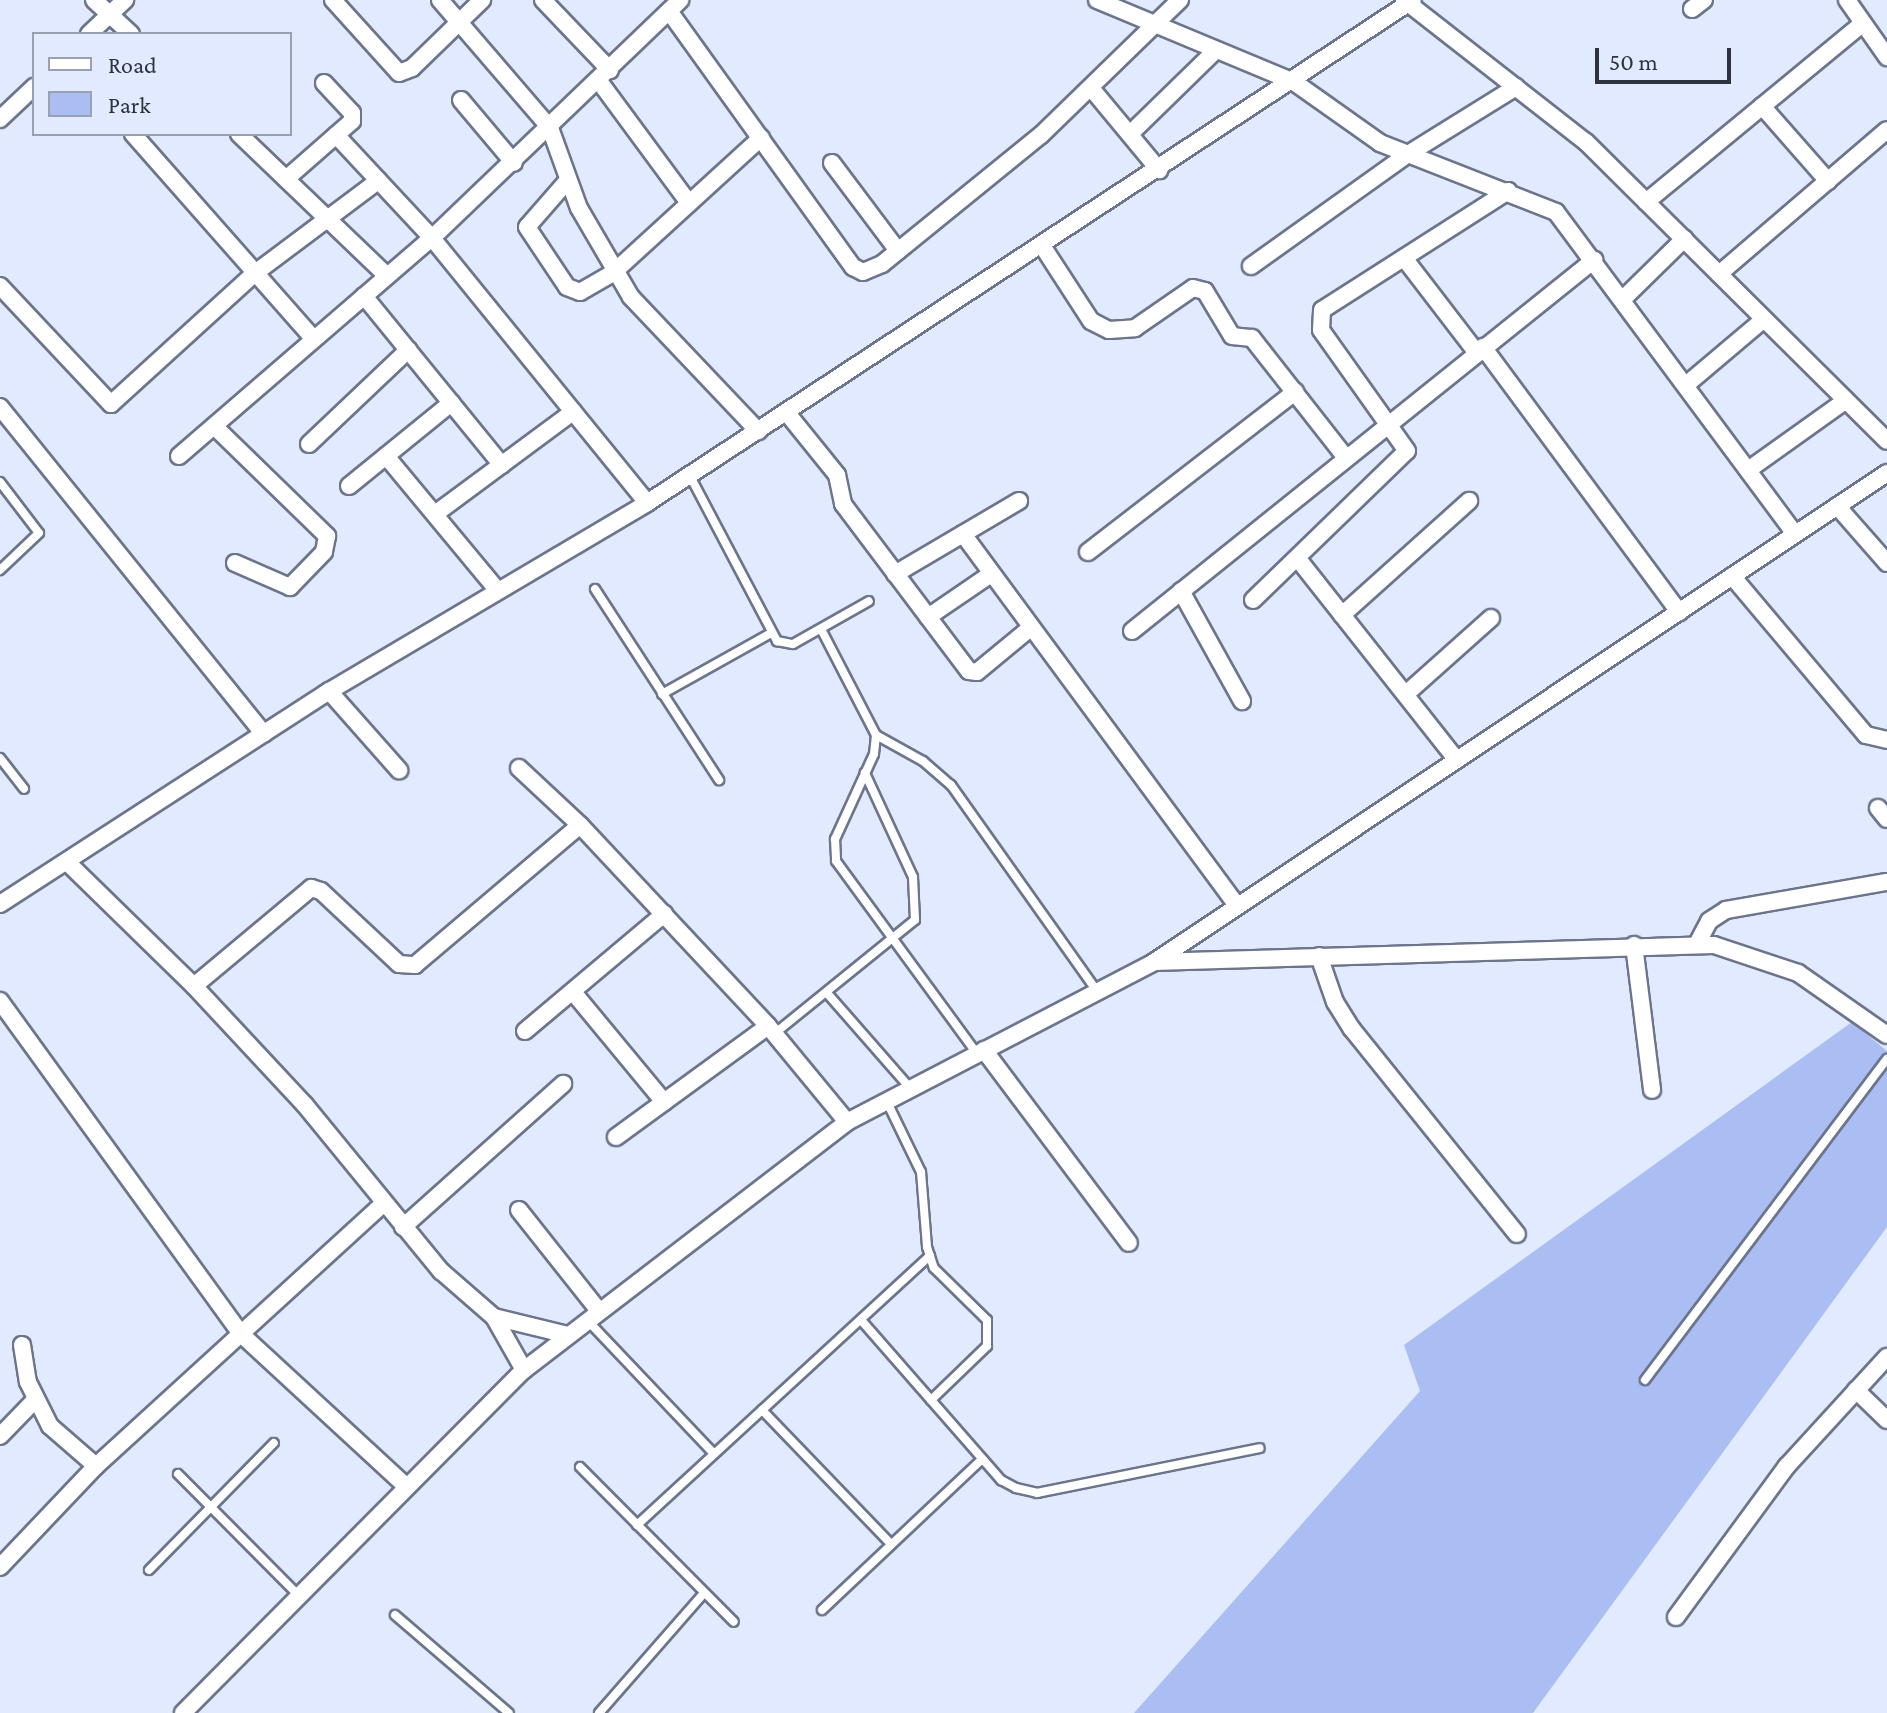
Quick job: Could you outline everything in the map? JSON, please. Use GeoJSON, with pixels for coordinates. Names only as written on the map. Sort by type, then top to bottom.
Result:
{"type":"FeatureCollection","features":[{"type":"Feature","properties":{"kind":"street"},"geometry":{"type":"LineString","coordinates":[[94,0],[129,32]]}},
{"type":"Feature","properties":{"kind":"street"},"geometry":{"type":"LineString","coordinates":[[91,32],[125,0]]}},
{"type":"Feature","properties":{"kind":"street"},"geometry":{"type":"LineString","coordinates":[[333,0],[399,73],[412,68],[482,0]]}},
{"type":"Feature","properties":{"kind":"street"},"geometry":{"type":"LineString","coordinates":[[440,0],[550,128],[568,180],[614,272],[631,297],[758,431]]}},
{"type":"Feature","properties":{"kind":"street"},"geometry":{"type":"LineString","coordinates":[[543,0],[604,75],[689,203]]}},
{"type":"Feature","properties":{"kind":"street"},"geometry":{"type":"LineString","coordinates":[[1097,0],[1294,82],[1358,131],[1556,212],[1795,534]]}},
{"type":"Feature","properties":{"kind":"street"},"geometry":{"type":"LineString","coordinates":[[179,456],[432,238],[675,6],[761,138],[853,267],[871,271],[1091,88],[1180,0]]}},
{"type":"Feature","properties":{"kind":"street"},"geometry":{"type":"LineString","coordinates":[[1847,0],[1887,57]]}},
{"type":"Feature","properties":{"kind":"street"},"geometry":{"type":"LineString","coordinates":[[0,904],[68,863],[329,691],[690,476],[1294,82],[1408,1],[1586,142],[1887,441]]}},
{"type":"Feature","properties":{"kind":"street"},"geometry":{"type":"LineString","coordinates":[[1646,202],[1863,23]]}},
{"type":"Feature","properties":{"kind":"street"},"geometry":{"type":"LineString","coordinates":[[1130,134],[1215,51]]}},
{"type":"Feature","properties":{"kind":"street"},"geometry":{"type":"LineString","coordinates":[[286,179],[353,117],[324,83]]}},
{"type":"Feature","properties":{"kind":"street"},"geometry":{"type":"LineString","coordinates":[[1251,266],[1408,154],[1516,87]]}},
{"type":"Feature","properties":{"kind":"street"},"geometry":{"type":"LineString","coordinates":[[1091,88],[1159,170]]}},
{"type":"Feature","properties":{"kind":"street"},"geometry":{"type":"LineString","coordinates":[[0,119],[32,89]]}},
{"type":"Feature","properties":{"kind":"street"},"geometry":{"type":"LineString","coordinates":[[461,100],[514,163]]}},
{"type":"Feature","properties":{"kind":"street"},"geometry":{"type":"LineString","coordinates":[[1762,106],[1828,181]]}},
{"type":"Feature","properties":{"kind":"street"},"geometry":{"type":"LineString","coordinates":[[1719,274],[1887,130]]}},
{"type":"Feature","properties":{"kind":"street"},"geometry":{"type":"LineString","coordinates":[[336,135],[432,238],[647,503]]}},
{"type":"Feature","properties":{"kind":"street"},"geometry":{"type":"LineString","coordinates":[[135,136],[314,339]]}},
{"type":"Feature","properties":{"kind":"street"},"geometry":{"type":"LineString","coordinates":[[241,136],[387,276]]}},
{"type":"Feature","properties":{"kind":"street"},"geometry":{"type":"LineString","coordinates":[[568,180],[530,220],[528,234],[574,291],[614,272],[761,138]]}},
{"type":"Feature","properties":{"kind":"street"},"geometry":{"type":"LineString","coordinates":[[832,163],[898,251]]}},
{"type":"Feature","properties":{"kind":"street"},"geometry":{"type":"LineString","coordinates":[[0,286],[111,404],[255,273],[378,181]]}},
{"type":"Feature","properties":{"kind":"street"},"geometry":{"type":"LineString","coordinates":[[1253,600],[1404,458],[1404,443],[1321,330],[1319,316],[1508,191]]}},
{"type":"Feature","properties":{"kind":"street"},"geometry":{"type":"LineString","coordinates":[[1623,299],[1684,239]]}},
{"type":"Feature","properties":{"kind":"street"},"geometry":{"type":"LineString","coordinates":[[1043,247],[1091,321],[1109,330],[1135,328],[1193,288],[1201,288],[1232,336],[1252,338],[1346,458]]}},
{"type":"Feature","properties":{"kind":"street"},"geometry":{"type":"LineString","coordinates":[[1404,258],[1480,350],[1679,612]]}},
{"type":"Feature","properties":{"kind":"street"},"geometry":{"type":"LineString","coordinates":[[1132,631],[1594,260]]}},
{"type":"Feature","properties":{"kind":"street"},"geometry":{"type":"LineString","coordinates":[[364,296],[502,465]]}},
{"type":"Feature","properties":{"kind":"street"},"geometry":{"type":"LineString","coordinates":[[1686,385],[1764,319]]}},
{"type":"Feature","properties":{"kind":"street"},"geometry":{"type":"LineString","coordinates":[[309,444],[408,350]]}},
{"type":"Feature","properties":{"kind":"street"},"geometry":{"type":"LineString","coordinates":[[1088,552],[1295,392]]}},
{"type":"Feature","properties":{"kind":"street"},"geometry":{"type":"LineString","coordinates":[[1748,470],[1846,400]]}},
{"type":"Feature","properties":{"kind":"street"},"geometry":{"type":"LineString","coordinates":[[349,486],[451,403]]}},
{"type":"Feature","properties":{"kind":"street"},"geometry":{"type":"LineString","coordinates":[[0,407],[264,734]]}},
{"type":"Feature","properties":{"kind":"street"},"geometry":{"type":"LineString","coordinates":[[435,514],[573,412]]}},
{"type":"Feature","properties":{"kind":"street"},"geometry":{"type":"LineString","coordinates":[[787,413],[837,475],[843,504],[973,673],[1029,629]]}},
{"type":"Feature","properties":{"kind":"street"},"geometry":{"type":"LineString","coordinates":[[214,426],[327,536],[324,552],[290,587],[235,563]]}},
{"type":"Feature","properties":{"kind":"street"},"geometry":{"type":"LineString","coordinates":[[386,456],[498,591]]}},
{"type":"Feature","properties":{"kind":"street"},"geometry":{"type":"LineString","coordinates":[[183,1713],[524,1370],[847,1122],[1154,962],[1887,473]]}},
{"type":"Feature","properties":{"kind":"street"},"geometry":{"type":"LineString","coordinates":[[895,574],[1019,501]]}},
{"type":"Feature","properties":{"kind":"street"},"geometry":{"type":"LineString","coordinates":[[1342,615],[1469,501]]}},
{"type":"Feature","properties":{"kind":"street"},"geometry":{"type":"LineString","coordinates":[[1837,506],[1887,563]]}},
{"type":"Feature","properties":{"kind":"street"},"geometry":{"type":"LineString","coordinates":[[963,534],[1029,629],[1237,906]]}},
{"type":"Feature","properties":{"kind":"street"},"geometry":{"type":"LineString","coordinates":[[1298,559],[1457,760]]}},
{"type":"Feature","properties":{"kind":"street"},"geometry":{"type":"LineString","coordinates":[[928,617],[991,574]]}},
{"type":"Feature","properties":{"kind":"street"},"geometry":{"type":"LineString","coordinates":[[1732,576],[1866,735],[1887,740]]}},
{"type":"Feature","properties":{"kind":"street"},"geometry":{"type":"LineString","coordinates":[[1181,591],[1242,701]]}},
{"type":"Feature","properties":{"kind":"street"},"geometry":{"type":"LineString","coordinates":[[1406,694],[1491,618]]}},
{"type":"Feature","properties":{"kind":"street"},"geometry":{"type":"LineString","coordinates":[[329,691],[399,770]]}},
{"type":"Feature","properties":{"kind":"street"},"geometry":{"type":"LineString","coordinates":[[519,768],[580,825],[664,914],[771,1030],[847,1122]]}},
{"type":"Feature","properties":{"kind":"street"},"geometry":{"type":"LineString","coordinates":[[194,986],[311,888],[321,891],[399,964],[415,965],[580,825]]}},
{"type":"Feature","properties":{"kind":"street"},"geometry":{"type":"LineString","coordinates":[[68,863],[194,986],[305,1105],[441,1271],[494,1317],[524,1370]]}},
{"type":"Feature","properties":{"kind":"street"},"geometry":{"type":"LineString","coordinates":[[1697,944],[1709,921],[1726,910],[1887,882]]}},
{"type":"Feature","properties":{"kind":"street"},"geometry":{"type":"LineString","coordinates":[[525,1031],[664,914]]}},
{"type":"Feature","properties":{"kind":"street"},"geometry":{"type":"LineString","coordinates":[[1154,962],[1697,944],[1755,954],[1798,973],[1887,1035]]}},
{"type":"Feature","properties":{"kind":"street"},"geometry":{"type":"LineString","coordinates":[[1634,945],[1652,1090]]}},
{"type":"Feature","properties":{"kind":"street"},"geometry":{"type":"LineString","coordinates":[[1319,956],[1335,1002],[1352,1029],[1517,1234]]}},
{"type":"Feature","properties":{"kind":"street"},"geometry":{"type":"LineString","coordinates":[[573,992],[664,1102]]}},
{"type":"Feature","properties":{"kind":"street"},"geometry":{"type":"LineString","coordinates":[[0,1001],[240,1333],[407,1487]]}},
{"type":"Feature","properties":{"kind":"street"},"geometry":{"type":"LineString","coordinates":[[616,1137],[771,1030]]}},
{"type":"Feature","properties":{"kind":"street"},"geometry":{"type":"LineString","coordinates":[[980,1052],[1129,1243]]}},
{"type":"Feature","properties":{"kind":"street"},"geometry":{"type":"LineString","coordinates":[[403,1227],[563,1084]]}},
{"type":"Feature","properties":{"kind":"street"},"geometry":{"type":"LineString","coordinates":[[0,1567],[96,1466],[384,1203]]}},
{"type":"Feature","properties":{"kind":"street"},"geometry":{"type":"LineString","coordinates":[[519,1210],[593,1316]]}},
{"type":"Feature","properties":{"kind":"street"},"geometry":{"type":"LineString","coordinates":[[494,1317],[568,1335]]}},
{"type":"Feature","properties":{"kind":"street"},"geometry":{"type":"LineString","coordinates":[[22,1345],[35,1400],[71,1448],[96,1466]]}},
{"type":"Feature","properties":{"kind":"street"},"geometry":{"type":"LineString","coordinates":[[1676,1617],[1787,1466],[1887,1357]]}},
{"type":"Feature","properties":{"kind":"street"},"geometry":{"type":"LineString","coordinates":[[1856,1390],[1887,1420]]}},
{"type":"Feature","properties":{"kind":"street"},"geometry":{"type":"LineString","coordinates":[[0,1436],[35,1400]]}},
{"type":"Feature","properties":{"kind":"lane"},"geometry":{"type":"LineString","coordinates":[[690,476],[777,641],[793,644],[869,601]]}},
{"type":"Feature","properties":{"kind":"lane"},"geometry":{"type":"LineString","coordinates":[[0,482],[39,533],[0,570]]}},
{"type":"Feature","properties":{"kind":"lane"},"geometry":{"type":"LineString","coordinates":[[595,589],[719,780]]}},
{"type":"Feature","properties":{"kind":"lane"},"geometry":{"type":"LineString","coordinates":[[821,629],[876,735],[923,761],[951,785],[1097,992]]}},
{"type":"Feature","properties":{"kind":"lane"},"geometry":{"type":"LineString","coordinates":[[662,694],[771,633]]}},
{"type":"Feature","properties":{"kind":"lane"},"geometry":{"type":"LineString","coordinates":[[876,735],[865,773],[833,850],[836,861],[980,1052]]}},
{"type":"Feature","properties":{"kind":"lane"},"geometry":{"type":"LineString","coordinates":[[0,758],[24,789]]}},
{"type":"Feature","properties":{"kind":"lane"},"geometry":{"type":"LineString","coordinates":[[771,1030],[827,993],[894,941],[915,920],[913,877],[865,773]]}},
{"type":"Feature","properties":{"kind":"lane"},"geometry":{"type":"LineString","coordinates":[[827,993],[911,1089]]}},
{"type":"Feature","properties":{"kind":"lane"},"geometry":{"type":"LineString","coordinates":[[1645,1380],[1887,1059]]}},
{"type":"Feature","properties":{"kind":"lane"},"geometry":{"type":"LineString","coordinates":[[887,1101],[921,1172],[934,1268],[987,1320],[989,1332],[987,1346],[976,1361],[931,1400]]}},
{"type":"Feature","properties":{"kind":"lane"},"geometry":{"type":"LineString","coordinates":[[637,1525],[930,1256]]}},
{"type":"Feature","properties":{"kind":"lane"},"geometry":{"type":"LineString","coordinates":[[593,1316],[714,1454]]}},
{"type":"Feature","properties":{"kind":"lane"},"geometry":{"type":"LineString","coordinates":[[861,1320],[1001,1480],[1037,1493],[1260,1448]]}},
{"type":"Feature","properties":{"kind":"lane"},"geometry":{"type":"LineString","coordinates":[[762,1410],[891,1544]]}},
{"type":"Feature","properties":{"kind":"lane"},"geometry":{"type":"LineString","coordinates":[[149,1570],[274,1443]]}},
{"type":"Feature","properties":{"kind":"lane"},"geometry":{"type":"LineString","coordinates":[[822,1610],[982,1459]]}},
{"type":"Feature","properties":{"kind":"lane"},"geometry":{"type":"LineString","coordinates":[[580,1467],[734,1622]]}},
{"type":"Feature","properties":{"kind":"lane"},"geometry":{"type":"LineString","coordinates":[[178,1474],[299,1596]]}},
{"type":"Feature","properties":{"kind":"lane"},"geometry":{"type":"LineString","coordinates":[[599,1713],[704,1593]]}},
{"type":"Feature","properties":{"kind":"lane"},"geometry":{"type":"LineString","coordinates":[[395,1615],[509,1713]]}},
{"type":"Feature","properties":{"kind":"green space"},"geometry":{"type":"Polygon","coordinates":[[[1852,1022],[1887,1051],[1887,1227],[1533,1713],[1134,1713],[1420,1391],[1404,1345],[1852,1022]]]}}]}
